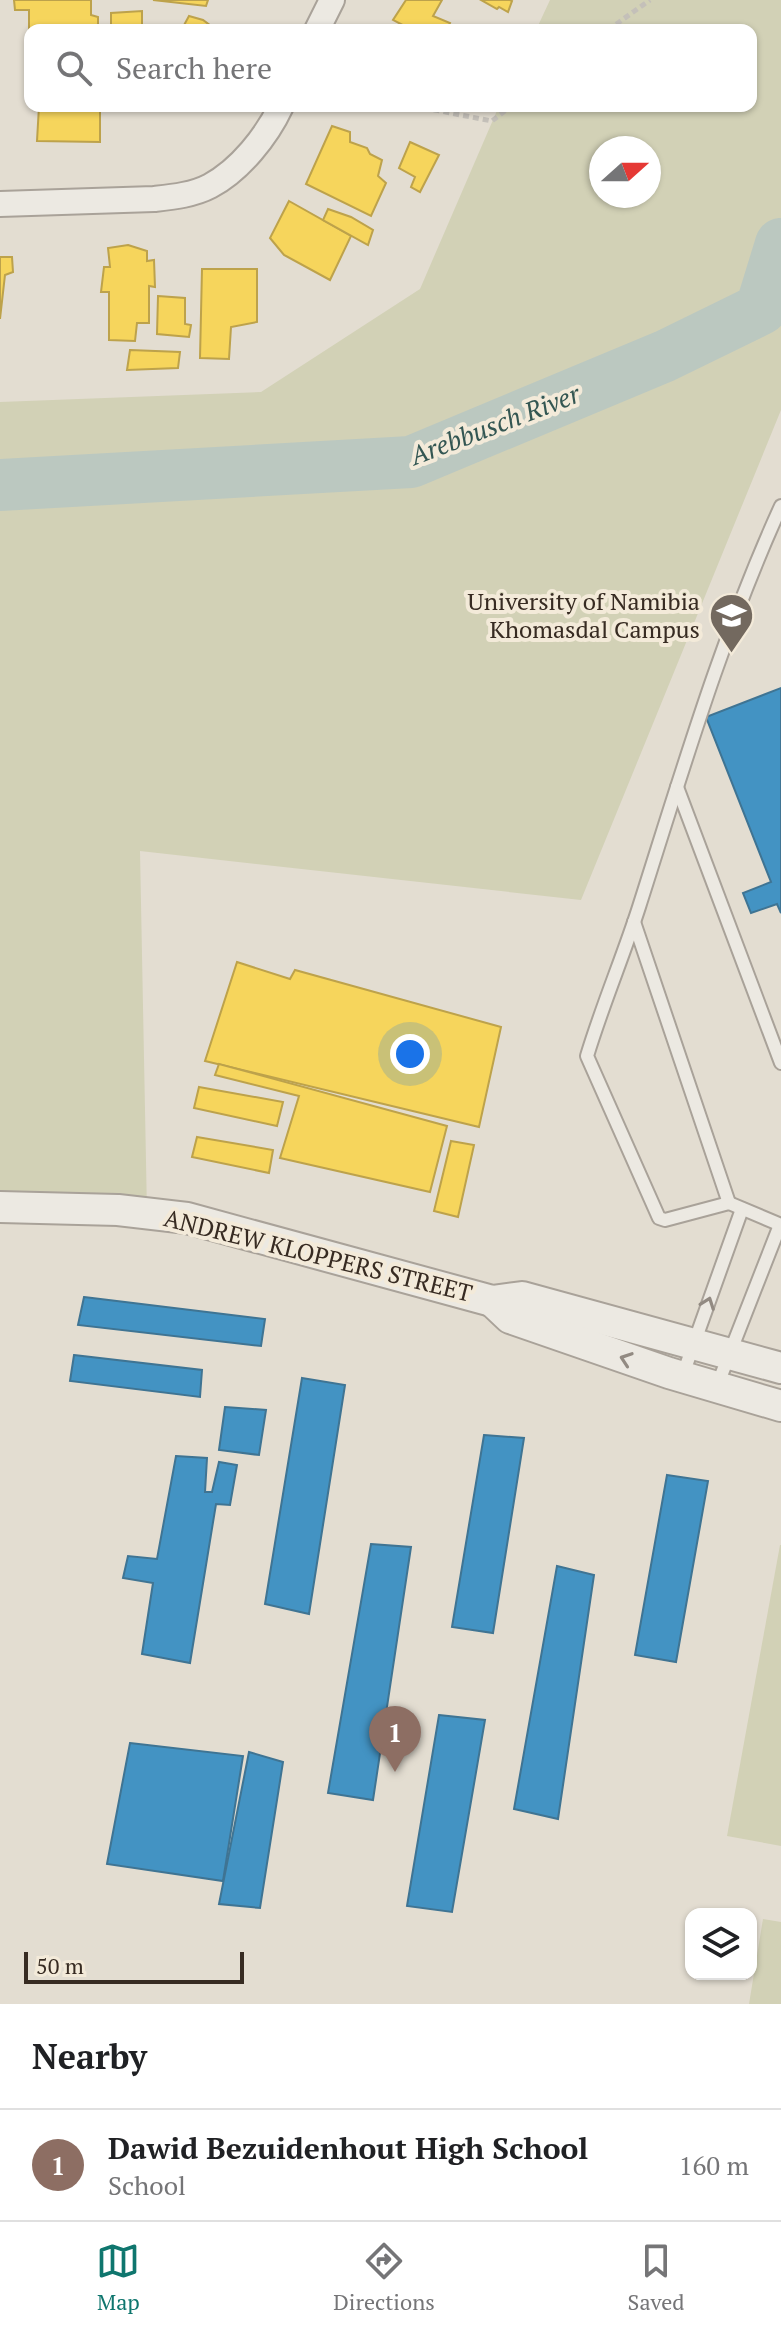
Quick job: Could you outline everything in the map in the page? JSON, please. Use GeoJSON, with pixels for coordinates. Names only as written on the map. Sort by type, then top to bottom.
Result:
{"type":"FeatureCollection","features":[{"type":"Feature","properties":{"kind":"street"},"geometry":{"type":"LineString","coordinates":[[320,24],[332,0]]}},
{"type":"Feature","properties":{"kind":"street"},"geometry":{"type":"LineString","coordinates":[[0,204],[154,199],[207,188],[223,178],[252,149],[278,112]]}},
{"type":"Feature","properties":{"kind":"street","name":"ANDREW KLOPPERS STREET"},"geometry":{"type":"LineString","coordinates":[[0,1207],[118,1210],[187,1218],[492,1301],[522,1297],[781,1368]]}},
{"type":"Feature","properties":{"kind":"street","name":"ANDREW KLOPPERS STREET"},"geometry":{"type":"LineString","coordinates":[[492,1301],[510,1318],[682,1377],[781,1406]]}},
{"type":"Feature","properties":{"kind":"lane"},"geometry":{"type":"LineString","coordinates":[[717,1388],[780,1225],[729,1203],[665,1220],[659,1218],[589,1063],[589,1050],[754,565],[781,506]]}},
{"type":"Feature","properties":{"kind":"lane"},"geometry":{"type":"LineString","coordinates":[[677,787],[781,1063]]}},
{"type":"Feature","properties":{"kind":"lane"},"geometry":{"type":"LineString","coordinates":[[634,922],[729,1203]]}},
{"type":"Feature","properties":{"kind":"lane"},"geometry":{"type":"LineString","coordinates":[[682,1377],[742,1209]]}},
{"type":"Feature","properties":{"kind":"path"},"geometry":{"type":"LineString","coordinates":[[616,24],[650,0]]}},
{"type":"Feature","properties":{"kind":"path"},"geometry":{"type":"LineString","coordinates":[[445,112],[492,121],[503,112]]}},
{"type":"Feature","properties":{"kind":"green space"},"geometry":{"type":"Polygon","coordinates":[[[550,0],[781,0],[781,410],[581,900],[140,851],[147,1213],[0,1207],[0,402],[261,392],[420,289],[496,112],[757,112],[757,24],[539,24],[550,0]]]}},
{"type":"Feature","properties":{"kind":"green space"},"geometry":{"type":"Polygon","coordinates":[[[781,1545],[781,1846],[727,1836],[781,1545]]]}},
{"type":"Feature","properties":{"kind":"green space"},"geometry":{"type":"Polygon","coordinates":[[[763,1919],[781,1922],[781,2004],[749,2004],[753,1980],[757,1980],[757,1955],[763,1919]]]}},
{"type":"Feature","properties":{"kind":"building: Homes"},"geometry":{"type":"Polygon","coordinates":[[[14,0],[91,0],[91,15],[98,17],[98,24],[29,24],[29,10],[15,10],[14,0]]]}},
{"type":"Feature","properties":{"kind":"building: Homes"},"geometry":{"type":"Polygon","coordinates":[[[153,0],[208,0],[206,6],[153,0]]]}},
{"type":"Feature","properties":{"kind":"building: Homes"},"geometry":{"type":"Polygon","coordinates":[[[406,0],[442,0],[433,16],[450,23],[401,24],[393,20],[406,0]]]}},
{"type":"Feature","properties":{"kind":"building: Homes"},"geometry":{"type":"Polygon","coordinates":[[[481,0],[510,0],[512,1],[508,12],[481,0]]]}},
{"type":"Feature","properties":{"kind":"building: Homes"},"geometry":{"type":"Polygon","coordinates":[[[142,11],[142,24],[111,24],[111,13],[142,11]]]}},
{"type":"Feature","properties":{"kind":"building: Homes"},"geometry":{"type":"Polygon","coordinates":[[[189,16],[208,24],[185,24],[189,16]]]}},
{"type":"Feature","properties":{"kind":"building: Homes"},"geometry":{"type":"Polygon","coordinates":[[[39,112],[100,112],[100,142],[37,141],[39,112]]]}},
{"type":"Feature","properties":{"kind":"building: Homes"},"geometry":{"type":"Polygon","coordinates":[[[332,126],[350,132],[350,142],[367,148],[370,154],[382,160],[378,176],[386,183],[371,216],[306,184],[332,126]]]}},
{"type":"Feature","properties":{"kind":"building: Homes"},"geometry":{"type":"Polygon","coordinates":[[[410,142],[439,155],[420,192],[411,187],[415,177],[399,168],[410,142]]]}},
{"type":"Feature","properties":{"kind":"building: Homes"},"geometry":{"type":"Polygon","coordinates":[[[289,201],[351,236],[330,280],[284,255],[270,238],[289,201]]]}},
{"type":"Feature","properties":{"kind":"building: Homes"},"geometry":{"type":"Polygon","coordinates":[[[328,209],[351,217],[373,230],[368,245],[323,220],[328,209]]]}},
{"type":"Feature","properties":{"kind":"building: Homes"},"geometry":{"type":"Polygon","coordinates":[[[128,245],[147,251],[147,261],[154,260],[155,287],[149,286],[149,323],[137,323],[135,341],[109,340],[109,292],[101,292],[104,267],[110,267],[108,248],[128,245]]]}},
{"type":"Feature","properties":{"kind":"building: Homes"},"geometry":{"type":"Polygon","coordinates":[[[0,257],[12,257],[13,272],[5,275],[0,319],[0,257]]]}},
{"type":"Feature","properties":{"kind":"building: Homes"},"geometry":{"type":"Polygon","coordinates":[[[202,269],[257,269],[257,322],[231,327],[229,359],[200,358],[202,269]]]}},
{"type":"Feature","properties":{"kind":"building: Homes"},"geometry":{"type":"Polygon","coordinates":[[[158,296],[185,298],[185,324],[191,325],[189,337],[157,334],[158,296]]]}},
{"type":"Feature","properties":{"kind":"building: Homes"},"geometry":{"type":"Polygon","coordinates":[[[130,350],[180,352],[178,368],[127,370],[130,350]]]}},
{"type":"Feature","properties":{"kind":"building: Homes"},"geometry":{"type":"Polygon","coordinates":[[[237,962],[290,979],[295,970],[501,1027],[479,1127],[205,1061],[237,962]]]}},
{"type":"Feature","properties":{"kind":"building: Homes"},"geometry":{"type":"Polygon","coordinates":[[[219,1064],[447,1126],[430,1192],[280,1158],[299,1096],[215,1075],[219,1064]]]}},
{"type":"Feature","properties":{"kind":"building: Homes"},"geometry":{"type":"Polygon","coordinates":[[[199,1087],[283,1102],[277,1126],[194,1108],[199,1087]]]}},
{"type":"Feature","properties":{"kind":"building: Homes"},"geometry":{"type":"Polygon","coordinates":[[[197,1137],[273,1150],[269,1173],[192,1157],[197,1137]]]}},
{"type":"Feature","properties":{"kind":"building: Homes"},"geometry":{"type":"Polygon","coordinates":[[[451,1141],[474,1145],[458,1217],[434,1211],[451,1141]]]}},
{"type":"Feature","properties":{"kind":"building: Schools"},"geometry":{"type":"Polygon","coordinates":[[[781,688],[781,913],[777,904],[751,913],[743,893],[771,882],[706,717],[781,688]]]}},
{"type":"Feature","properties":{"kind":"building: Schools"},"geometry":{"type":"Polygon","coordinates":[[[84,1297],[265,1319],[261,1346],[78,1325],[84,1297]]]}},
{"type":"Feature","properties":{"kind":"building: Schools"},"geometry":{"type":"Polygon","coordinates":[[[74,1355],[202,1370],[200,1397],[70,1381],[74,1355]]]}},
{"type":"Feature","properties":{"kind":"building: Schools"},"geometry":{"type":"Polygon","coordinates":[[[302,1378],[345,1385],[309,1614],[265,1604],[302,1378]]]}},
{"type":"Feature","properties":{"kind":"building: Schools"},"geometry":{"type":"Polygon","coordinates":[[[225,1407],[266,1410],[259,1455],[219,1450],[225,1407]]]}},
{"type":"Feature","properties":{"kind":"building: Schools"},"geometry":{"type":"Polygon","coordinates":[[[484,1435],[524,1438],[493,1633],[452,1627],[484,1435]]]}},
{"type":"Feature","properties":{"kind":"building: Schools"},"geometry":{"type":"Polygon","coordinates":[[[176,1456],[207,1458],[205,1492],[212,1492],[219,1462],[237,1465],[230,1505],[216,1504],[190,1663],[142,1654],[153,1583],[123,1578],[128,1556],[157,1559],[176,1456]]]}},
{"type":"Feature","properties":{"kind":"building: Schools"},"geometry":{"type":"Polygon","coordinates":[[[667,1475],[708,1481],[676,1662],[635,1655],[667,1475]]]}},
{"type":"Feature","properties":{"kind":"building: Schools"},"geometry":{"type":"Polygon","coordinates":[[[371,1544],[411,1547],[373,1800],[328,1793],[371,1544]]]}},
{"type":"Feature","properties":{"kind":"building: Schools"},"geometry":{"type":"Polygon","coordinates":[[[557,1566],[594,1575],[558,1819],[514,1809],[557,1566]]]}},
{"type":"Feature","properties":{"kind":"building: Schools"},"geometry":{"type":"Polygon","coordinates":[[[439,1715],[485,1720],[452,1912],[407,1906],[439,1715]]]}},
{"type":"Feature","properties":{"kind":"building: Schools"},"geometry":{"type":"Polygon","coordinates":[[[130,1743],[243,1756],[223,1881],[107,1864],[130,1743]]]}},
{"type":"Feature","properties":{"kind":"building: Schools"},"geometry":{"type":"Polygon","coordinates":[[[249,1752],[283,1762],[260,1908],[219,1904],[249,1752]]]}},
{"type":"Feature","properties":{"kind":"waterway","name":"Arebbusch River"},"geometry":{"type":"LineString","coordinates":[[0,485],[411,462],[665,356],[761,309],[781,244]]}},
{"type":"Feature","properties":{"kind":"place","name":"University of Namibia Khomasdal Campus"},"geometry":{"type":"Point","coordinates":[731,655]}},
{"type":"Feature","properties":{"kind":"place","name":"Dawid Bezuidenhout High School"},"geometry":{"type":"Point","coordinates":[395,1772]}}]}
